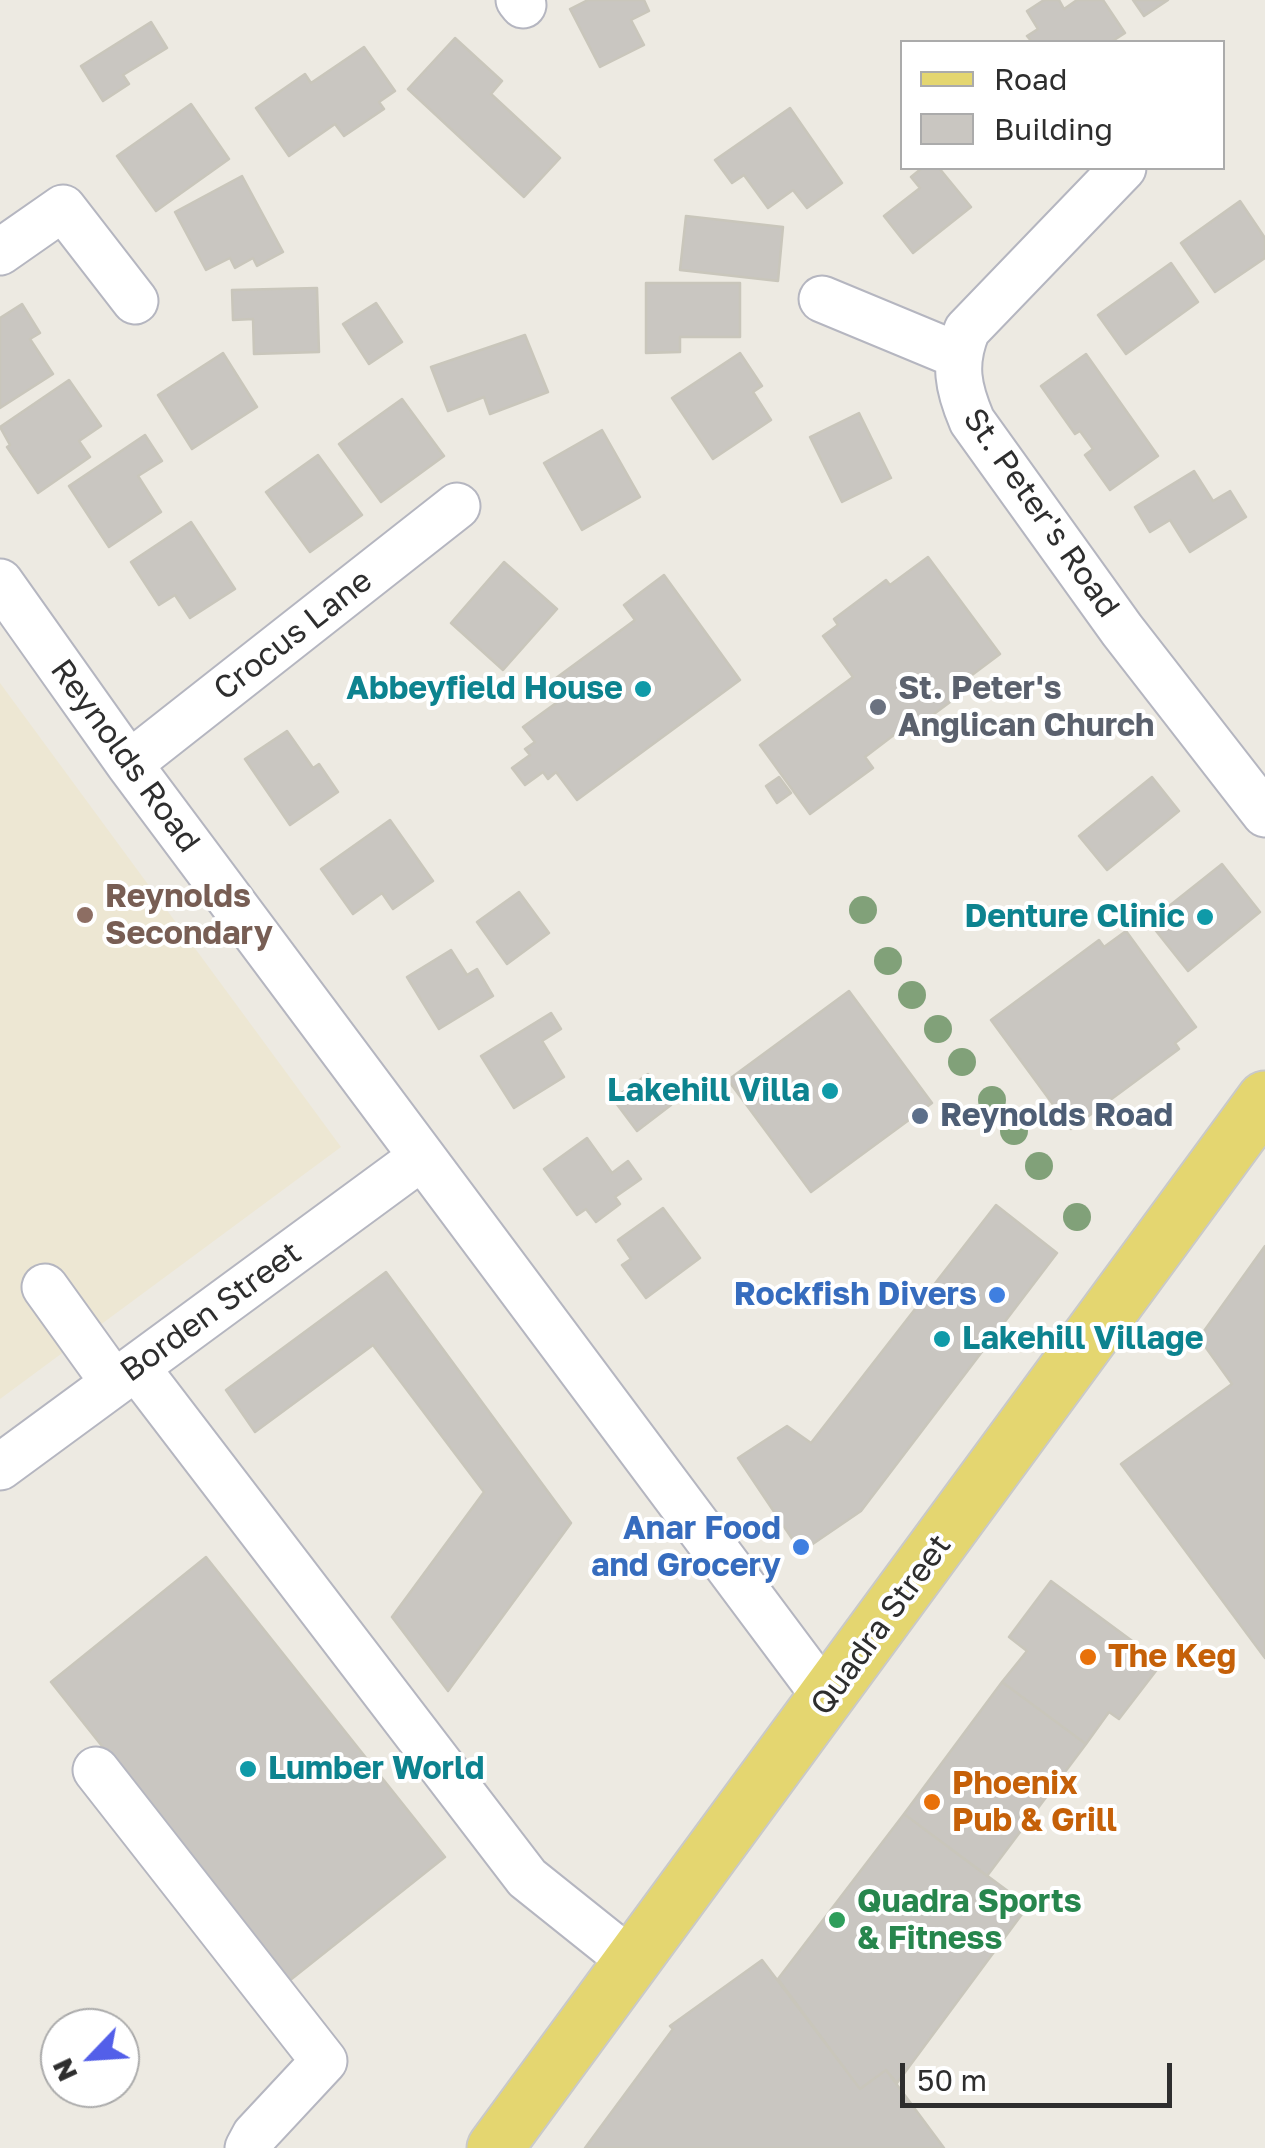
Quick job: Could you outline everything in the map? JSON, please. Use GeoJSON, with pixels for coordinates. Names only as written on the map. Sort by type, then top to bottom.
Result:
{"type":"FeatureCollection","features":[{"type":"Feature","properties":{"kind":"main road","name":"Quadra Street"},"geometry":{"type":"LineString","coordinates":[[495,2148],[1265,1100]]}},
{"type":"Feature","properties":{"kind":"street"},"geometry":{"type":"LineString","coordinates":[[822,299],[957,355],[968,330],[982,313],[1121,170]]}},
{"type":"Feature","properties":{"kind":"street"},"geometry":{"type":"LineString","coordinates":[[0,252],[63,208],[135,301]]}},
{"type":"Feature","properties":{"kind":"street","name":"St. Peter's Road"},"geometry":{"type":"LineString","coordinates":[[957,355],[959,389],[972,422],[1122,630],[1265,814]]}},
{"type":"Feature","properties":{"kind":"street","name":"Crocus Lane"},"geometry":{"type":"LineString","coordinates":[[129,764],[458,506]]}},
{"type":"Feature","properties":{"kind":"street","name":"Reynolds Road"},"geometry":{"type":"LineString","coordinates":[[0,582],[129,764],[827,1699]]}},
{"type":"Feature","properties":{"kind":"street","name":"Borden Street"},"geometry":{"type":"LineString","coordinates":[[0,1467],[422,1157]]}},
{"type":"Feature","properties":{"kind":"street"},"geometry":{"type":"LineString","coordinates":[[45,1287],[125,1375],[527,1878],[632,1962]]}},
{"type":"Feature","properties":{"kind":"street"},"geometry":{"type":"LineString","coordinates":[[96,1770],[324,2061],[254,2134],[248,2148]]}},
{"type":"Feature","properties":{"kind":"shaded area","name":"Reynolds Secondary"},"geometry":{"type":"Polygon","coordinates":[[[0,683],[341,1147],[0,1399],[0,683]]]}},
{"type":"Feature","properties":{"kind":"building"},"geometry":{"type":"Polygon","coordinates":[[[588,0],[644,0],[649,11],[631,20],[644,45],[600,67],[570,9],[588,0]]]}},
{"type":"Feature","properties":{"kind":"building"},"geometry":{"type":"Polygon","coordinates":[[[1044,0],[1059,0],[1064,9],[1077,0],[1103,0],[1125,33],[1114,40],[1030,40],[1027,36],[1038,29],[1027,11],[1044,0]]]}},
{"type":"Feature","properties":{"kind":"building"},"geometry":{"type":"Polygon","coordinates":[[[1133,0],[1168,0],[1144,16],[1133,0]]]}},
{"type":"Feature","properties":{"kind":"building"},"geometry":{"type":"Polygon","coordinates":[[[151,22],[167,48],[123,75],[129,84],[103,101],[81,66],[151,22]]]}},
{"type":"Feature","properties":{"kind":"building"},"geometry":{"type":"Polygon","coordinates":[[[455,38],[502,81],[491,94],[560,158],[524,197],[408,89],[455,38]]]}},
{"type":"Feature","properties":{"kind":"building"},"geometry":{"type":"Polygon","coordinates":[[[364,47],[395,91],[379,102],[384,109],[344,136],[335,124],[289,156],[256,108],[305,74],[311,83],[364,47]]]}},
{"type":"Feature","properties":{"kind":"building"},"geometry":{"type":"Polygon","coordinates":[[[191,104],[229,159],[156,211],[117,156],[191,104]]]}},
{"type":"Feature","properties":{"kind":"building"},"geometry":{"type":"Polygon","coordinates":[[[790,108],[842,183],[807,208],[793,190],[768,208],[744,175],[732,183],[715,160],[790,108]]]}},
{"type":"Feature","properties":{"kind":"building"},"geometry":{"type":"Polygon","coordinates":[[[920,170],[941,170],[971,207],[913,253],[884,216],[920,188],[911,177],[920,170]]]}},
{"type":"Feature","properties":{"kind":"building"},"geometry":{"type":"Polygon","coordinates":[[[242,176],[283,252],[257,266],[253,258],[235,268],[230,258],[206,270],[175,212],[242,176]]]}},
{"type":"Feature","properties":{"kind":"building"},"geometry":{"type":"Polygon","coordinates":[[[1240,201],[1265,238],[1265,258],[1215,292],[1181,243],[1240,201]]]}},
{"type":"Feature","properties":{"kind":"building"},"geometry":{"type":"Polygon","coordinates":[[[686,216],[783,227],[778,281],[680,270],[686,216]]]}},
{"type":"Feature","properties":{"kind":"building"},"geometry":{"type":"Polygon","coordinates":[[[1171,263],[1198,302],[1126,354],[1098,315],[1171,263]]]}},
{"type":"Feature","properties":{"kind":"building"},"geometry":{"type":"Polygon","coordinates":[[[646,283],[740,283],[740,337],[680,337],[680,352],[646,353],[646,283]]]}},
{"type":"Feature","properties":{"kind":"building"},"geometry":{"type":"Polygon","coordinates":[[[317,288],[319,352],[254,354],[253,319],[233,320],[232,290],[317,288]]]}},
{"type":"Feature","properties":{"kind":"building"},"geometry":{"type":"Polygon","coordinates":[[[376,303],[402,342],[369,364],[343,324],[376,303]]]}},
{"type":"Feature","properties":{"kind":"building"},"geometry":{"type":"Polygon","coordinates":[[[22,304],[40,333],[30,339],[53,374],[0,408],[0,318],[22,304]]]}},
{"type":"Feature","properties":{"kind":"building"},"geometry":{"type":"Polygon","coordinates":[[[525,335],[548,392],[490,414],[484,397],[448,411],[431,367],[525,335]]]}},
{"type":"Feature","properties":{"kind":"building"},"geometry":{"type":"Polygon","coordinates":[[[223,353],[257,407],[192,449],[158,395],[223,353]]]}},
{"type":"Feature","properties":{"kind":"building"},"geometry":{"type":"Polygon","coordinates":[[[740,353],[762,386],[753,392],[771,420],[713,459],[672,398],[740,353]]]}},
{"type":"Feature","properties":{"kind":"building"},"geometry":{"type":"Polygon","coordinates":[[[1086,354],[1158,456],[1110,490],[1085,455],[1093,449],[1080,431],[1075,434],[1041,386],[1086,354]]]}},
{"type":"Feature","properties":{"kind":"building"},"geometry":{"type":"Polygon","coordinates":[[[69,380],[101,426],[79,441],[90,457],[38,493],[7,447],[10,445],[0,427],[69,380]]]}},
{"type":"Feature","properties":{"kind":"building"},"geometry":{"type":"Polygon","coordinates":[[[402,399],[444,456],[381,502],[339,444],[402,399]]]}},
{"type":"Feature","properties":{"kind":"building"},"geometry":{"type":"Polygon","coordinates":[[[859,413],[891,478],[842,502],[810,437],[859,413]]]}},
{"type":"Feature","properties":{"kind":"building"},"geometry":{"type":"Polygon","coordinates":[[[602,430],[640,497],[582,530],[544,463],[602,430]]]}},
{"type":"Feature","properties":{"kind":"building"},"geometry":{"type":"Polygon","coordinates":[[[145,435],[162,461],[138,476],[161,512],[109,547],[69,486],[145,435]]]}},
{"type":"Feature","properties":{"kind":"building"},"geometry":{"type":"Polygon","coordinates":[[[318,455],[362,515],[310,552],[266,492],[318,455]]]}},
{"type":"Feature","properties":{"kind":"building"},"geometry":{"type":"Polygon","coordinates":[[[1194,471],[1213,501],[1230,491],[1246,517],[1190,552],[1170,520],[1150,532],[1135,507],[1194,471]]]}},
{"type":"Feature","properties":{"kind":"building"},"geometry":{"type":"Polygon","coordinates":[[[191,522],[235,589],[190,618],[175,595],[159,605],[131,562],[191,522]]]}},
{"type":"Feature","properties":{"kind":"building","name":"St. Peter's Anglican Church"},"geometry":{"type":"Polygon","coordinates":[[[928,557],[1000,654],[968,678],[973,685],[907,734],[903,728],[865,757],[873,768],[810,814],[760,745],[853,677],[823,636],[838,625],[834,619],[886,580],[890,585],[928,557]]]}},
{"type":"Feature","properties":{"kind":"building"},"geometry":{"type":"Polygon","coordinates":[[[504,562],[557,609],[503,670],[451,623],[504,562]]]}},
{"type":"Feature","properties":{"kind":"building","name":"Abbeyfield House"},"geometry":{"type":"Polygon","coordinates":[[[664,575],[740,680],[577,800],[556,772],[548,779],[543,772],[525,785],[512,768],[530,755],[525,749],[535,742],[523,727],[563,698],[552,681],[635,620],[624,605],[664,575]]]}},
{"type":"Feature","properties":{"kind":"building"},"geometry":{"type":"Polygon","coordinates":[[[287,731],[313,768],[319,764],[338,792],[290,825],[245,759],[287,731]]]}},
{"type":"Feature","properties":{"kind":"building"},"geometry":{"type":"Polygon","coordinates":[[[779,777],[791,793],[777,803],[766,786],[779,777]]]}},
{"type":"Feature","properties":{"kind":"building","name":"Denture Clinic"},"geometry":{"type":"Polygon","coordinates":[[[1152,777],[1179,811],[1107,870],[1079,836],[1152,777]]]}},
{"type":"Feature","properties":{"kind":"building"},"geometry":{"type":"Polygon","coordinates":[[[390,820],[433,881],[393,909],[382,893],[353,914],[321,869],[390,820]]]}},
{"type":"Feature","properties":{"kind":"building","name":"Denture Clinic"},"geometry":{"type":"Polygon","coordinates":[[[1222,864],[1260,912],[1188,971],[1149,922],[1222,864]]]}},
{"type":"Feature","properties":{"kind":"building"},"geometry":{"type":"Polygon","coordinates":[[[519,892],[549,933],[507,964],[477,922],[519,892]]]}},
{"type":"Feature","properties":{"kind":"building"},"geometry":{"type":"Polygon","coordinates":[[[1126,931],[1196,1027],[1175,1043],[1179,1049],[1071,1129],[991,1020],[1099,940],[1104,947],[1126,931]]]}},
{"type":"Feature","properties":{"kind":"building"},"geometry":{"type":"Polygon","coordinates":[[[451,950],[467,975],[477,969],[493,996],[439,1029],[407,977],[451,950]]]}},
{"type":"Feature","properties":{"kind":"building","name":"Lakehill Villa"},"geometry":{"type":"Polygon","coordinates":[[[849,991],[932,1103],[811,1192],[728,1080],[849,991]]]}},
{"type":"Feature","properties":{"kind":"building"},"geometry":{"type":"Polygon","coordinates":[[[551,1013],[561,1029],[542,1041],[564,1077],[514,1108],[481,1056],[551,1013]]]}},
{"type":"Feature","properties":{"kind":"building"},"geometry":{"type":"Polygon","coordinates":[[[648,1074],[671,1105],[637,1131],[613,1099],[648,1074]]]}},
{"type":"Feature","properties":{"kind":"building"},"geometry":{"type":"Polygon","coordinates":[[[587,1138],[612,1173],[628,1161],[641,1179],[615,1197],[620,1204],[596,1222],[586,1209],[577,1215],[544,1169],[587,1138]]]}},
{"type":"Feature","properties":{"kind":"building","name":"Lakehill Village"},"geometry":{"type":"Polygon","coordinates":[[[996,1205],[1057,1253],[861,1511],[801,1552],[738,1458],[787,1426],[811,1443],[996,1205]]]}},
{"type":"Feature","properties":{"kind":"building"},"geometry":{"type":"Polygon","coordinates":[[[663,1208],[700,1258],[646,1298],[622,1265],[631,1259],[618,1240],[663,1208]]]}},
{"type":"Feature","properties":{"kind":"building"},"geometry":{"type":"Polygon","coordinates":[[[1265,1246],[1265,1658],[1121,1464],[1232,1384],[1199,1338],[1265,1246]]]}},
{"type":"Feature","properties":{"kind":"building"},"geometry":{"type":"Polygon","coordinates":[[[386,1272],[571,1523],[448,1691],[392,1617],[484,1492],[373,1345],[255,1432],[226,1390],[386,1272]]]}},
{"type":"Feature","properties":{"kind":"building","name":"Lumber World"},"geometry":{"type":"Polygon","coordinates":[[[206,1557],[445,1857],[289,1981],[51,1682],[206,1557]]]}},
{"type":"Feature","properties":{"kind":"building","name":"The Keg"},"geometry":{"type":"Polygon","coordinates":[[[1051,1581],[1162,1663],[1119,1719],[1109,1712],[1086,1744],[1002,1682],[1027,1651],[1009,1637],[1051,1581]]]}},
{"type":"Feature","properties":{"kind":"building"},"geometry":{"type":"Polygon","coordinates":[[[1002,1682],[1086,1744],[987,1876],[904,1814],[1002,1682]]]}},
{"type":"Feature","properties":{"kind":"building"},"geometry":{"type":"Polygon","coordinates":[[[904,1814],[1028,1906],[897,2083],[886,2070],[860,2089],[778,1979],[904,1814]]]}},
{"type":"Feature","properties":{"kind":"building"},"geometry":{"type":"Polygon","coordinates":[[[762,1960],[860,2089],[886,2070],[944,2148],[585,2148],[673,2029],[670,2026],[762,1960]]]}},
{"type":"Feature","properties":{"kind":"place","name":"Abbeyfield House"},"geometry":{"type":"Point","coordinates":[643,689]}},
{"type":"Feature","properties":{"kind":"place","name":"St. Peter's Anglican Church"},"geometry":{"type":"Point","coordinates":[878,707]}},
{"type":"Feature","properties":{"kind":"place","name":"Reynolds Secondary"},"geometry":{"type":"Point","coordinates":[85,915]}},
{"type":"Feature","properties":{"kind":"place","name":"Denture Clinic"},"geometry":{"type":"Point","coordinates":[1205,917]}},
{"type":"Feature","properties":{"kind":"place","name":"Lakehill Villa"},"geometry":{"type":"Point","coordinates":[830,1091]}},
{"type":"Feature","properties":{"kind":"place","name":"Reynolds Road"},"geometry":{"type":"Point","coordinates":[920,1116]}},
{"type":"Feature","properties":{"kind":"place","name":"Rockfish Divers"},"geometry":{"type":"Point","coordinates":[997,1295]}},
{"type":"Feature","properties":{"kind":"place","name":"Lakehill Village"},"geometry":{"type":"Point","coordinates":[942,1339]}},
{"type":"Feature","properties":{"kind":"place","name":"Anar Food and Grocery"},"geometry":{"type":"Point","coordinates":[801,1547]}},
{"type":"Feature","properties":{"kind":"place","name":"The Keg"},"geometry":{"type":"Point","coordinates":[1088,1657]}},
{"type":"Feature","properties":{"kind":"place","name":"Lumber World"},"geometry":{"type":"Point","coordinates":[248,1769]}},
{"type":"Feature","properties":{"kind":"place","name":"Phoenix Pub & Grill"},"geometry":{"type":"Point","coordinates":[932,1802]}},
{"type":"Feature","properties":{"kind":"place","name":"Quadra Sports & Fitness"},"geometry":{"type":"Point","coordinates":[837,1920]}}]}
